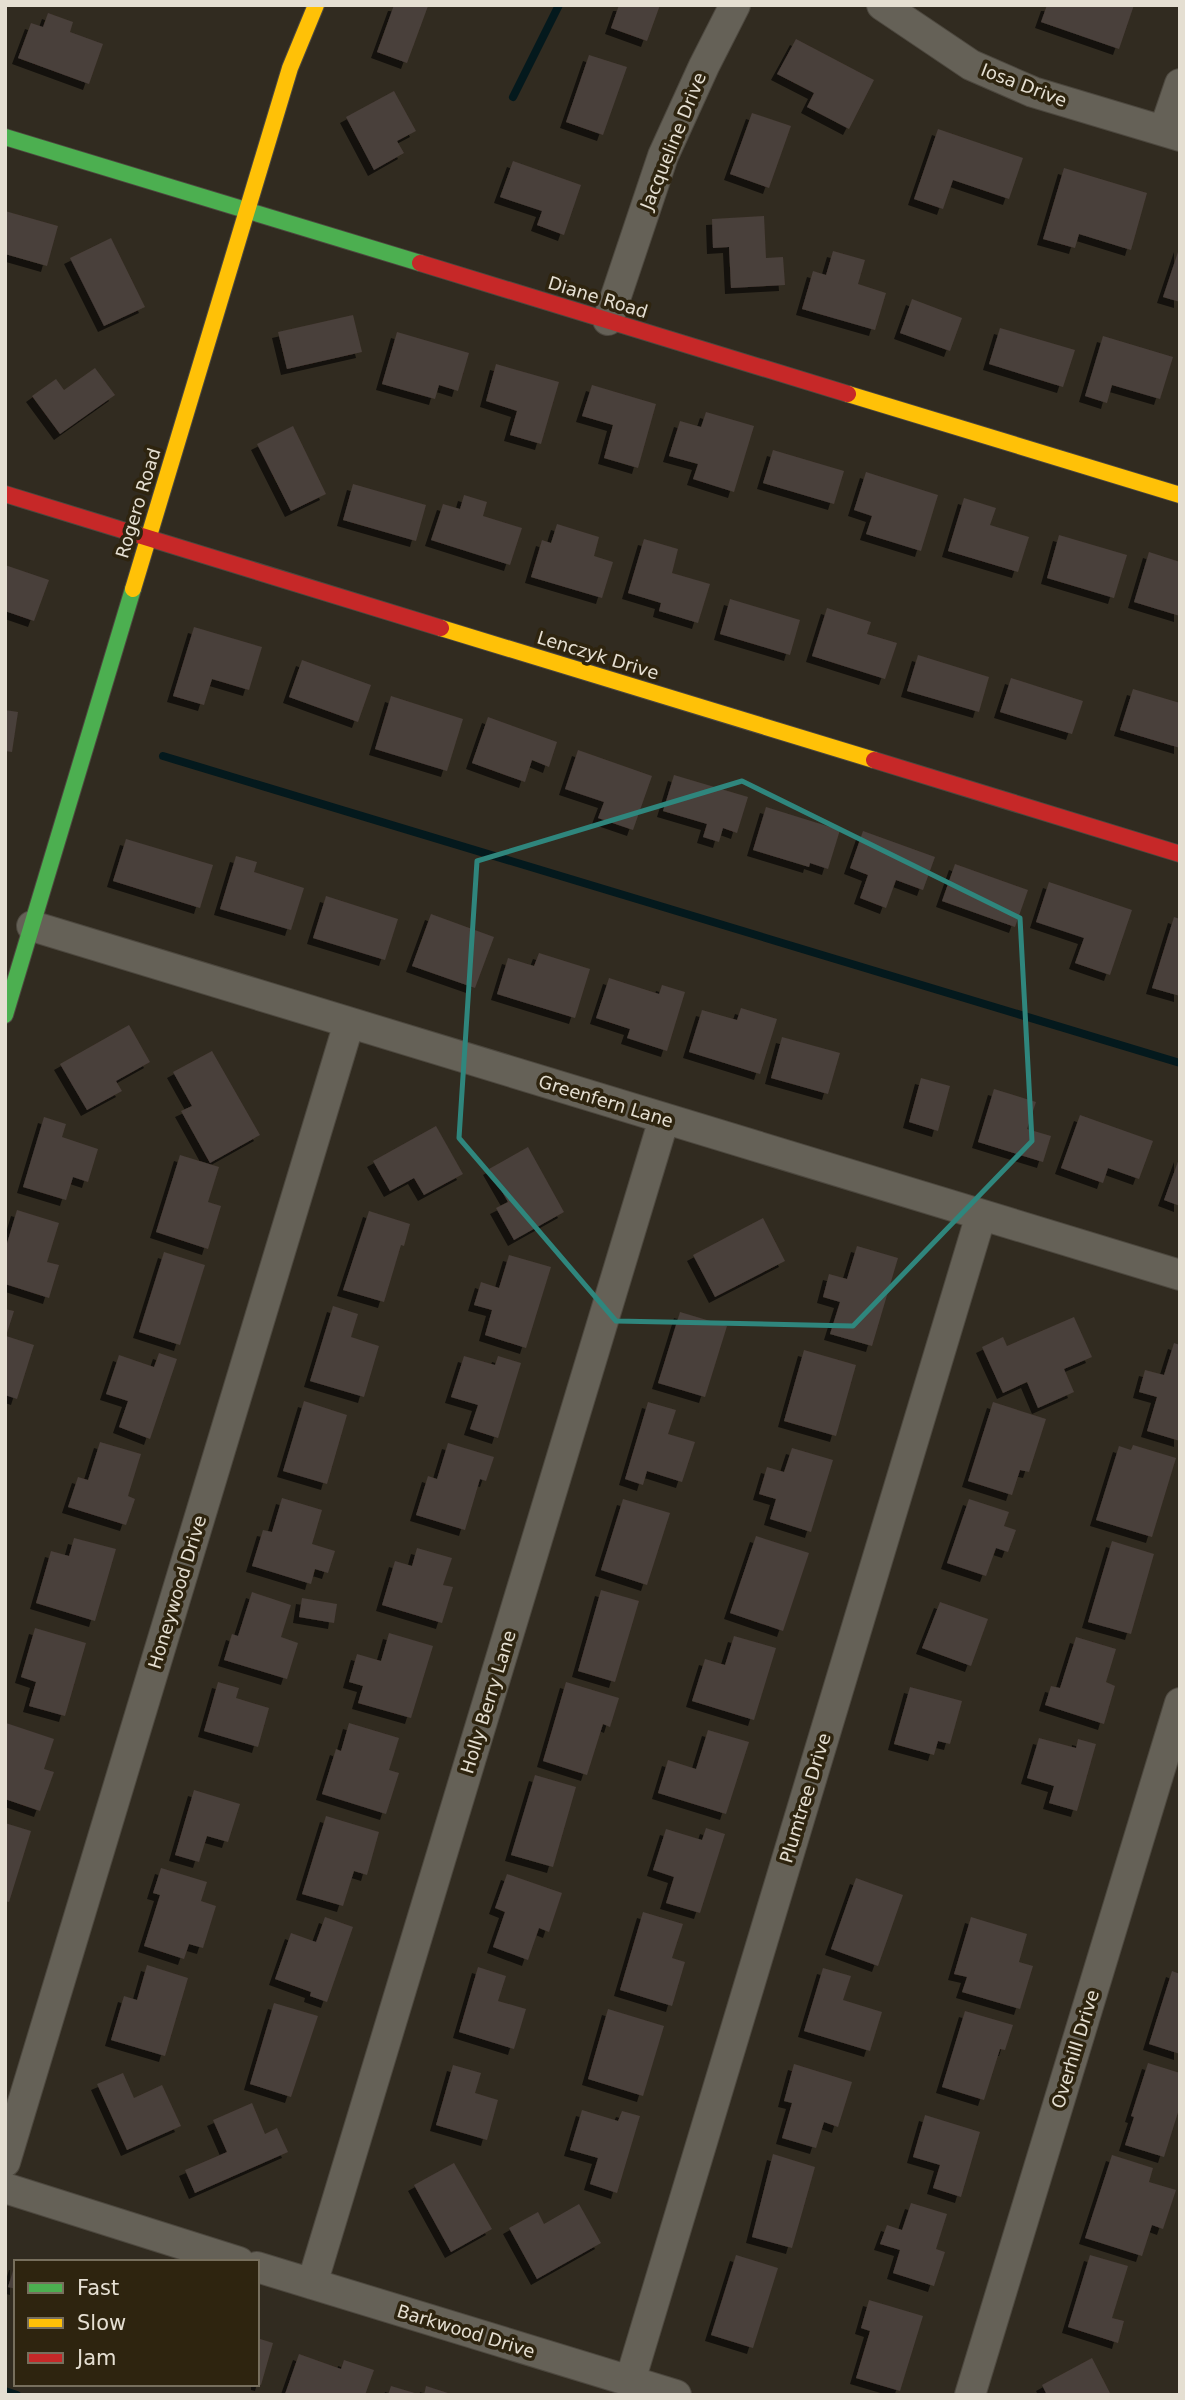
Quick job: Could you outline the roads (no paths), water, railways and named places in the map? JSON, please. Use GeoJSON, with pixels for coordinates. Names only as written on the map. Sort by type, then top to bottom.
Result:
{"type":"FeatureCollection","features":[{"type":"Feature","properties":{"kind":"street","name":"Rogero Road"},"geometry":{"type":"LineString","coordinates":[[5,1015],[246,210],[290,68],[316,5]]}},
{"type":"Feature","properties":{"kind":"street","name":"Jacqueline Drive"},"geometry":{"type":"LineString","coordinates":[[608,320],[663,156],[735,5]]}},
{"type":"Feature","properties":{"kind":"street","name":"Iosa Drive"},"geometry":{"type":"LineString","coordinates":[[882,5],[971,65],[1033,92],[1172,133]]}},
{"type":"Feature","properties":{"kind":"street"},"geometry":{"type":"LineString","coordinates":[[1172,133],[1180,84]]}},
{"type":"Feature","properties":{"kind":"street","name":"Diane Road"},"geometry":{"type":"LineString","coordinates":[[5,137],[1180,495]]}},
{"type":"Feature","properties":{"kind":"street","name":"Lenczyk Drive"},"geometry":{"type":"LineString","coordinates":[[5,494],[1180,854]]}},
{"type":"Feature","properties":{"kind":"street","name":"Greenfern Lane"},"geometry":{"type":"LineString","coordinates":[[32,926],[1180,1275]]}},
{"type":"Feature","properties":{"kind":"street","name":"Honeywood Drive"},"geometry":{"type":"LineString","coordinates":[[5,2162],[349,1023]]}},
{"type":"Feature","properties":{"kind":"street","name":"Holly Berry Lane"},"geometry":{"type":"LineString","coordinates":[[312,2284],[664,1119]]}},
{"type":"Feature","properties":{"kind":"street","name":"Plumtree Drive"},"geometry":{"type":"LineString","coordinates":[[630,2381],[981,1215]]}},
{"type":"Feature","properties":{"kind":"street","name":"Overhill Drive"},"geometry":{"type":"LineString","coordinates":[[970,2395],[1180,1703]]}},
{"type":"Feature","properties":{"kind":"street"},"geometry":{"type":"LineString","coordinates":[[5,2188],[233,2260]]}},
{"type":"Feature","properties":{"kind":"street","name":"Barkwood Drive"},"geometry":{"type":"LineString","coordinates":[[259,2268],[676,2395]]}},
{"type":"Feature","properties":{"kind":"waterway"},"geometry":{"type":"LineString","coordinates":[[513,97],[559,5]]}},
{"type":"Feature","properties":{"kind":"waterway"},"geometry":{"type":"LineString","coordinates":[[163,756],[1180,1063]]}},
{"type":"Feature","properties":{"kind":"waterway"},"geometry":{"type":"LineString","coordinates":[[5,2391],[17,2395]]}}]}
